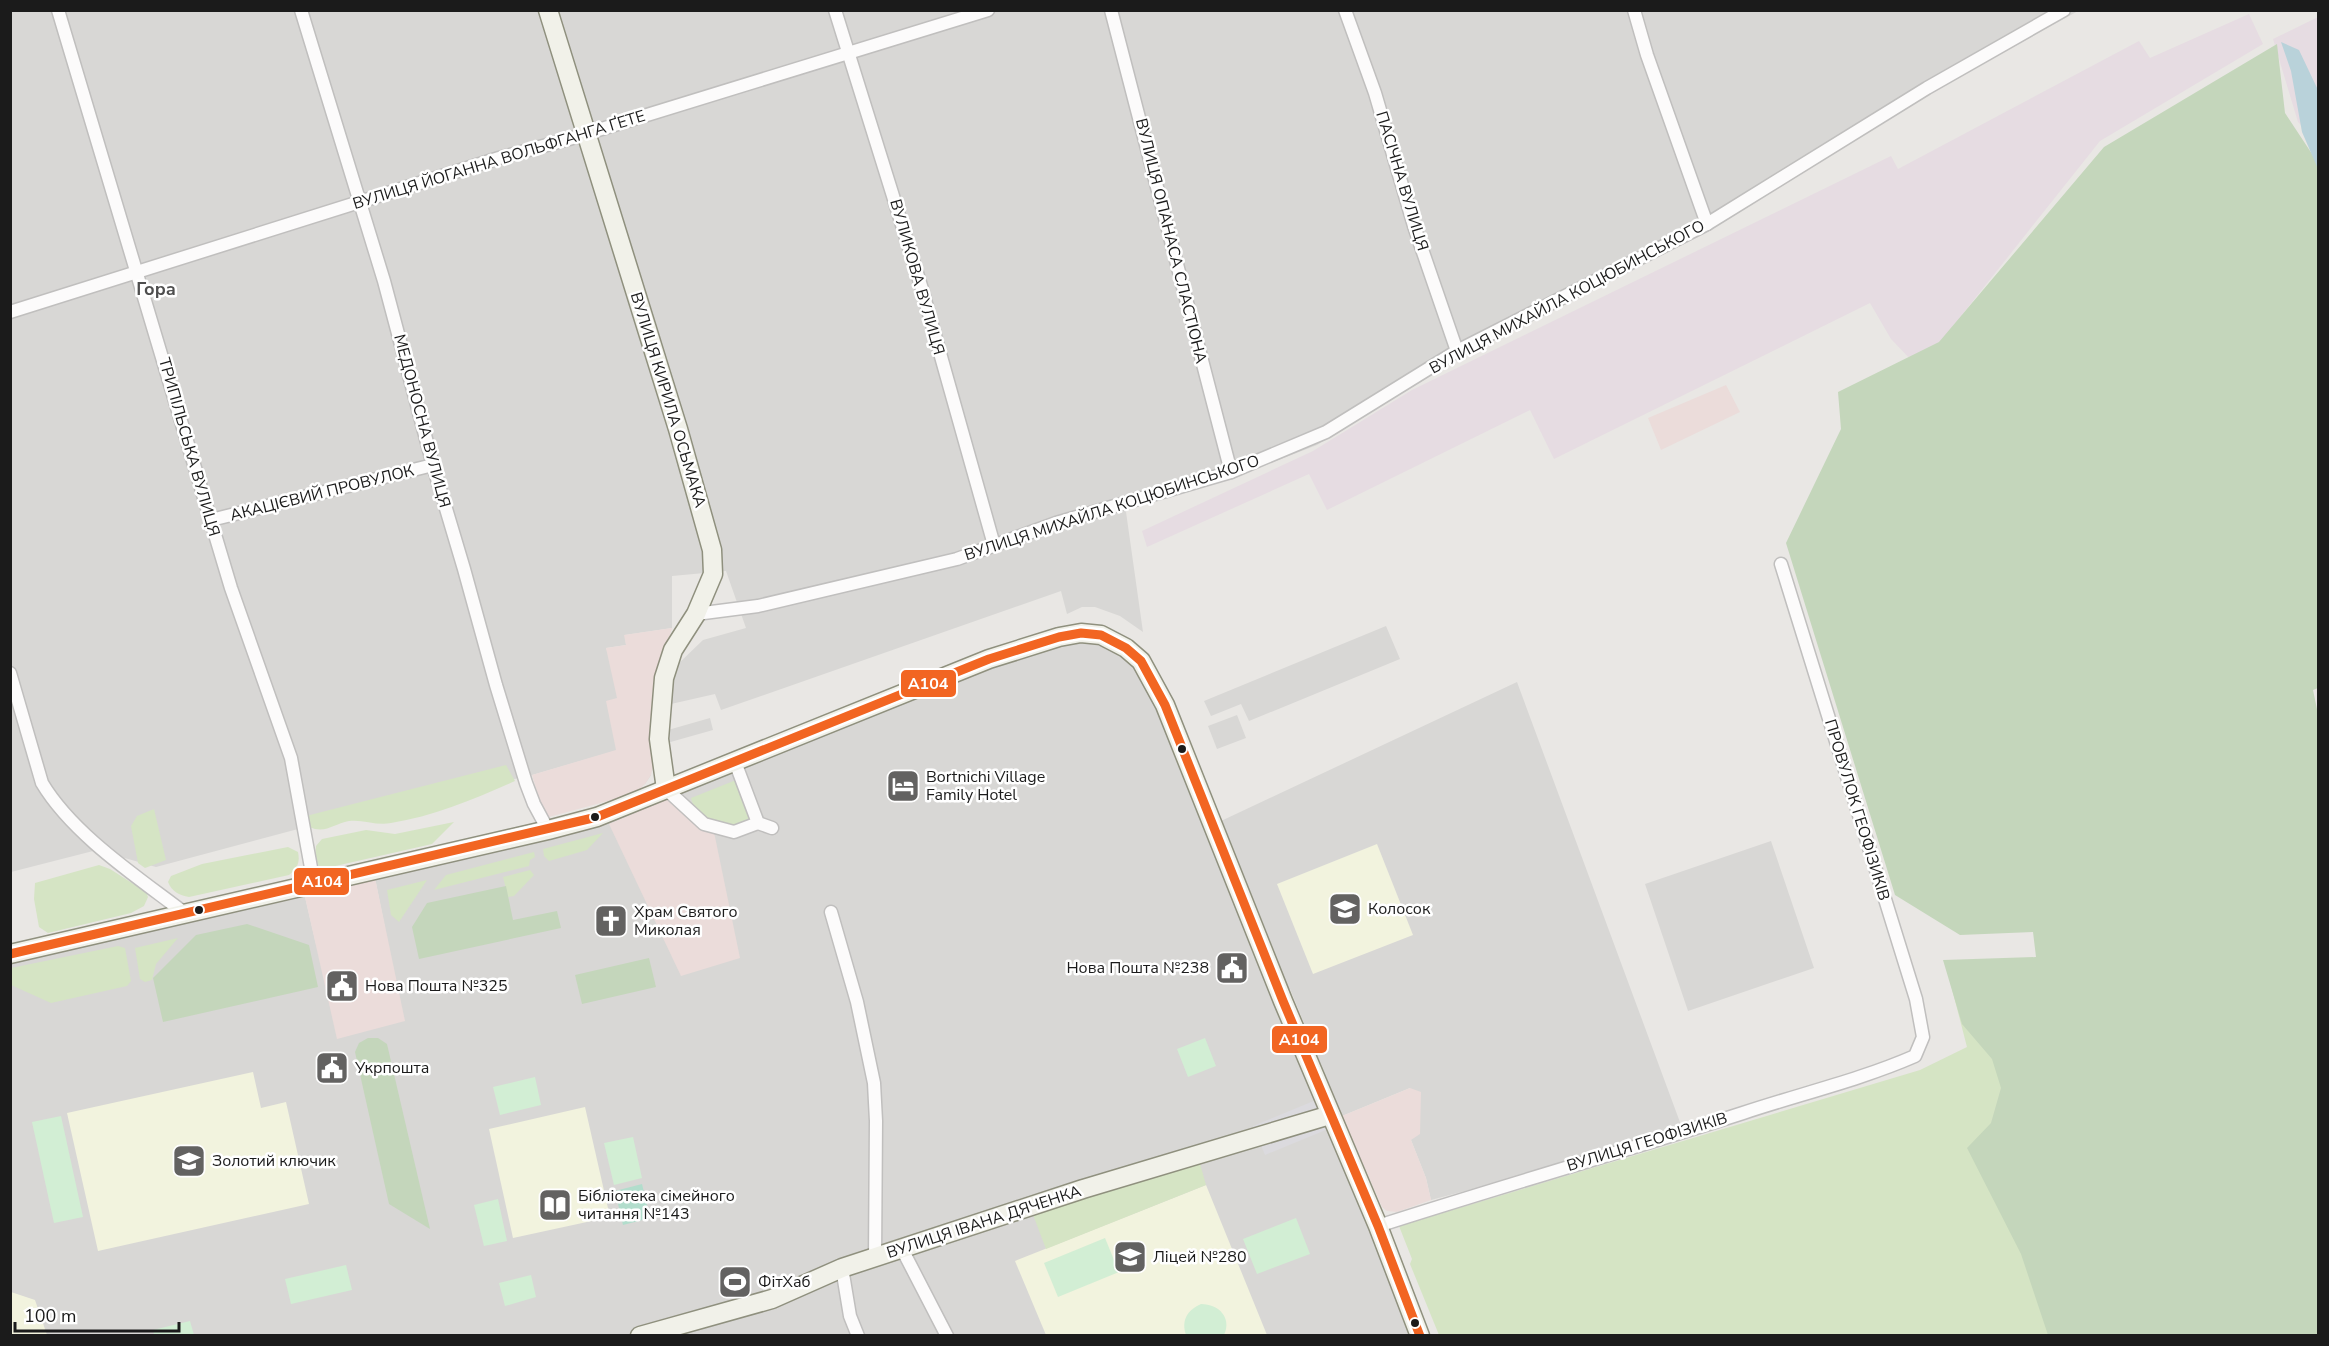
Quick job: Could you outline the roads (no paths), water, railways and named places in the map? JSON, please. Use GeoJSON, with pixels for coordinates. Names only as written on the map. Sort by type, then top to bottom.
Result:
{"type":"FeatureCollection","features":[{"type":"Feature","properties":{"kind":"main road","name":"ВУЛИЦЯ КИРИЛА ОСЬМАКА"},"geometry":{"type":"LineString","coordinates":[[548,10],[681,440],[712,550],[713,574],[696,614],[673,650],[663,678],[659,739],[666,789]]}},
{"type":"Feature","properties":{"kind":"main road"},"geometry":{"type":"LineString","coordinates":[[10,954],[187,915],[597,817],[989,659],[1059,637],[1082,633],[1101,635],[1126,648],[1141,661],[1166,705],[1330,1115],[1378,1226],[1420,1335]]}},
{"type":"Feature","properties":{"kind":"main road","name":"ВУЛИЦЯ ІВАНА ДЯЧЕНКА"},"geometry":{"type":"LineString","coordinates":[[640,1335],[772,1299],[842,1268],[1083,1189],[1330,1115]]}},
{"type":"Feature","properties":{"kind":"street","name":"ТРИПІЛЬСЬКА ВУЛИЦЯ"},"geometry":{"type":"LineString","coordinates":[[58,10],[231,588],[291,758],[314,884]]}},
{"type":"Feature","properties":{"kind":"street","name":"МЕДОНОСНА ВУЛИЦЯ"},"geometry":{"type":"LineString","coordinates":[[301,10],[384,281],[433,465],[526,783],[548,830]]}},
{"type":"Feature","properties":{"kind":"street","name":"ВУЛИКОВА ВУЛИЦЯ"},"geometry":{"type":"LineString","coordinates":[[835,10],[922,289],[994,545]]}},
{"type":"Feature","properties":{"kind":"street","name":"ВУЛИЦЯ ЙОГАННА ВОЛЬФГАНГА ҐЕТЕ"},"geometry":{"type":"LineString","coordinates":[[10,312],[499,158],[988,10]]}},
{"type":"Feature","properties":{"kind":"street","name":"ВУЛИЦЯ ОПАНАСА СЛАСТІОНА"},"geometry":{"type":"LineString","coordinates":[[1112,10],[1231,472]]}},
{"type":"Feature","properties":{"kind":"street","name":"ПАСІЧНА ВУЛИЦЯ"},"geometry":{"type":"LineString","coordinates":[[1345,10],[1375,93],[1414,226],[1457,351]]}},
{"type":"Feature","properties":{"kind":"street"},"geometry":{"type":"LineString","coordinates":[[1634,10],[1647,55],[1707,224]]}},
{"type":"Feature","properties":{"kind":"street","name":"ВУЛИЦЯ МИХАЙЛА КОЦЮБИНСЬКОГО"},"geometry":{"type":"LineString","coordinates":[[696,614],[758,606],[957,559],[1126,501],[1231,472],[1326,432],[1457,351],[1707,224],[1927,88],[2064,10]]}},
{"type":"Feature","properties":{"kind":"street","name":"АКАЦІЄВИЙ ПРОВУЛОК"},"geometry":{"type":"LineString","coordinates":[[211,520],[433,465]]}},
{"type":"Feature","properties":{"kind":"street","name":"ПРОВУЛОК ГЕОФІЗИКІВ"},"geometry":{"type":"LineString","coordinates":[[1781,564],[1916,999],[1923,1037],[1915,1056]]}},
{"type":"Feature","properties":{"kind":"street"},"geometry":{"type":"LineString","coordinates":[[10,673],[42,783],[51,798],[73,822],[116,861],[187,915]]}},
{"type":"Feature","properties":{"kind":"street"},"geometry":{"type":"LineString","coordinates":[[735,762],[758,823]]}},
{"type":"Feature","properties":{"kind":"street"},"geometry":{"type":"LineString","coordinates":[[666,789],[705,824],[734,832],[758,823],[772,828]]}},
{"type":"Feature","properties":{"kind":"street"},"geometry":{"type":"LineString","coordinates":[[831,912],[857,1002],[874,1083],[875,1258]]}},
{"type":"Feature","properties":{"kind":"street","name":"ВУЛИЦЯ ГЕОФІЗИКІВ"},"geometry":{"type":"LineString","coordinates":[[1378,1226],[1684,1133],[1886,1069],[1915,1056]]}},
{"type":"Feature","properties":{"kind":"street"},"geometry":{"type":"LineString","coordinates":[[902,1249],[946,1335]]}},
{"type":"Feature","properties":{"kind":"street"},"geometry":{"type":"LineString","coordinates":[[842,1268],[850,1316],[858,1335]]}},
{"type":"Feature","properties":{"kind":"water"},"geometry":{"type":"Polygon","coordinates":[[[2281,42],[2299,50],[2318,90],[2318,169],[2302,132],[2291,71],[2281,42]]]}},
{"type":"Feature","properties":{"kind":"place","name":"Bortnichi Village Family Hotel"},"geometry":{"type":"Point","coordinates":[903,786]}},
{"type":"Feature","properties":{"kind":"place","name":"Колосок"},"geometry":{"type":"Point","coordinates":[1345,909]}},
{"type":"Feature","properties":{"kind":"place","name":"Храм Святого Миколая"},"geometry":{"type":"Point","coordinates":[611,921]}},
{"type":"Feature","properties":{"kind":"place","name":"Нова Пошта №238"},"geometry":{"type":"Point","coordinates":[1232,968]}},
{"type":"Feature","properties":{"kind":"place","name":"Нова Пошта №325"},"geometry":{"type":"Point","coordinates":[342,986]}},
{"type":"Feature","properties":{"kind":"place","name":"Укрпошта"},"geometry":{"type":"Point","coordinates":[332,1068]}},
{"type":"Feature","properties":{"kind":"place","name":"Золотий ключик"},"geometry":{"type":"Point","coordinates":[189,1161]}},
{"type":"Feature","properties":{"kind":"place","name":"Бібліотека сімейного читання №143"},"geometry":{"type":"Point","coordinates":[555,1205]}},
{"type":"Feature","properties":{"kind":"place","name":"Ліцей №280"},"geometry":{"type":"Point","coordinates":[1130,1257]}},
{"type":"Feature","properties":{"kind":"place","name":"ФітХаб"},"geometry":{"type":"Point","coordinates":[735,1282]}},
{"type":"Feature","properties":{"kind":"district","name":"Гора"},"geometry":{"type":"Point","coordinates":[156,289]}}]}
